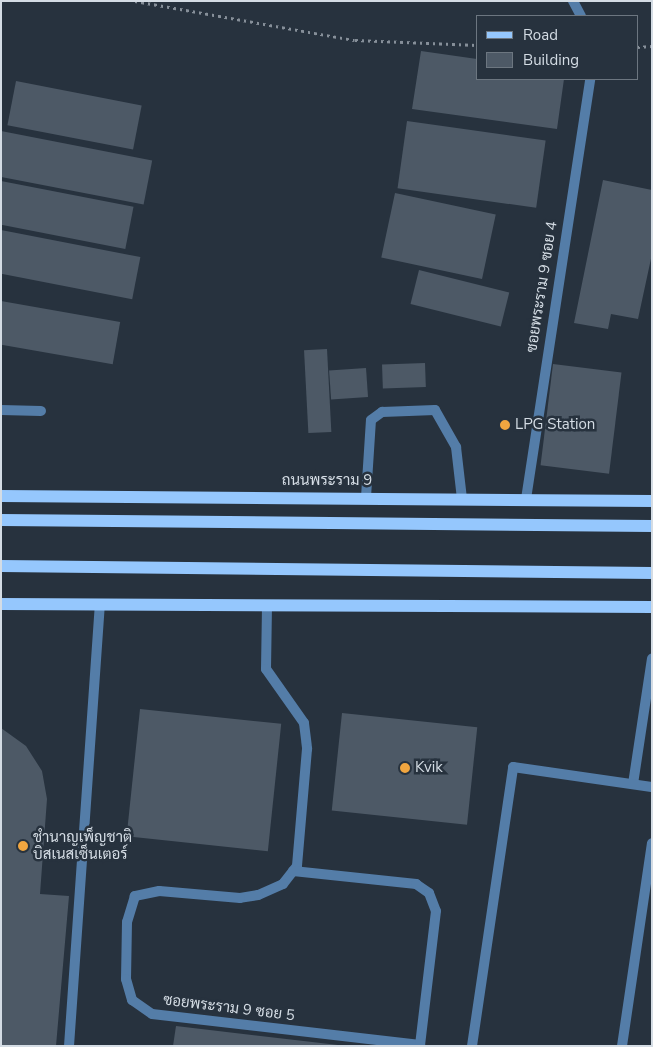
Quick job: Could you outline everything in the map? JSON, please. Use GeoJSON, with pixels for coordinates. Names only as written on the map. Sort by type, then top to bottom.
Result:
{"type":"FeatureCollection","features":[{"type":"Feature","properties":{"kind":"main road","name":"ถนนพระราม 9"},"geometry":{"type":"LineString","coordinates":[[1,496],[366,497],[652,501]]}},
{"type":"Feature","properties":{"kind":"main road"},"geometry":{"type":"LineString","coordinates":[[1,520],[652,526]]}},
{"type":"Feature","properties":{"kind":"main road"},"geometry":{"type":"LineString","coordinates":[[1,566],[652,573]]}},
{"type":"Feature","properties":{"kind":"main road"},"geometry":{"type":"LineString","coordinates":[[1,604],[652,607]]}},
{"type":"Feature","properties":{"kind":"street"},"geometry":{"type":"LineString","coordinates":[[573,1],[580,15]]}},
{"type":"Feature","properties":{"kind":"street","name":"ซอยพระราม 9 ซอย 4"},"geometry":{"type":"LineString","coordinates":[[526,499],[590,80]]}},
{"type":"Feature","properties":{"kind":"street"},"geometry":{"type":"LineString","coordinates":[[1,410],[41,411]]}},
{"type":"Feature","properties":{"kind":"street"},"geometry":{"type":"LineString","coordinates":[[366,497],[367,437],[371,420],[382,412],[435,410],[456,447],[462,499]]}},
{"type":"Feature","properties":{"kind":"street"},"geometry":{"type":"LineString","coordinates":[[69,1046],[100,604]]}},
{"type":"Feature","properties":{"kind":"street"},"geometry":{"type":"LineString","coordinates":[[267,606],[266,668],[304,723],[307,749],[297,866],[293,871]]}},
{"type":"Feature","properties":{"kind":"street"},"geometry":{"type":"LineString","coordinates":[[633,784],[652,658]]}},
{"type":"Feature","properties":{"kind":"street"},"geometry":{"type":"LineString","coordinates":[[472,1046],[513,767],[652,787]]}},
{"type":"Feature","properties":{"kind":"street"},"geometry":{"type":"LineString","coordinates":[[622,1046],[652,843]]}},
{"type":"Feature","properties":{"kind":"street","name":"ซอยพระราม 9 ซอย 5"},"geometry":{"type":"LineString","coordinates":[[293,871],[416,884],[429,893],[436,911],[420,1046],[152,1014],[132,1000],[126,970],[127,922],[135,896],[159,891],[240,898],[283,884],[293,871]]}},
{"type":"Feature","properties":{"kind":"path"},"geometry":{"type":"LineString","coordinates":[[135,1],[355,40],[476,45]]}},
{"type":"Feature","properties":{"kind":"path"},"geometry":{"type":"LineString","coordinates":[[638,47],[652,46]]}},
{"type":"Feature","properties":{"kind":"building"},"geometry":{"type":"Polygon","coordinates":[[[421,51],[476,59],[476,80],[564,80],[557,129],[412,109],[421,51]]]}},
{"type":"Feature","properties":{"kind":"building"},"geometry":{"type":"Polygon","coordinates":[[[16,81],[142,105],[133,150],[7,125],[16,81]]]}},
{"type":"Feature","properties":{"kind":"building"},"geometry":{"type":"Polygon","coordinates":[[[407,121],[546,140],[536,208],[398,188],[407,121]]]}},
{"type":"Feature","properties":{"kind":"building"},"geometry":{"type":"Polygon","coordinates":[[[1,131],[152,160],[144,205],[1,177],[1,131]]]}},
{"type":"Feature","properties":{"kind":"building"},"geometry":{"type":"Polygon","coordinates":[[[603,180],[652,190],[652,254],[638,319],[611,314],[608,329],[574,323],[603,180]]]}},
{"type":"Feature","properties":{"kind":"building"},"geometry":{"type":"Polygon","coordinates":[[[1,181],[134,207],[125,249],[1,225],[1,181]]]}},
{"type":"Feature","properties":{"kind":"building"},"geometry":{"type":"Polygon","coordinates":[[[395,193],[496,214],[482,279],[381,258],[395,193]]]}},
{"type":"Feature","properties":{"kind":"building"},"geometry":{"type":"Polygon","coordinates":[[[1,230],[140,257],[132,299],[1,274],[1,230]]]}},
{"type":"Feature","properties":{"kind":"building"},"geometry":{"type":"Polygon","coordinates":[[[419,270],[509,292],[501,326],[411,304],[419,270]]]}},
{"type":"Feature","properties":{"kind":"building"},"geometry":{"type":"Polygon","coordinates":[[[1,301],[120,322],[113,364],[1,345],[1,301]]]}},
{"type":"Feature","properties":{"kind":"building"},"geometry":{"type":"Polygon","coordinates":[[[327,349],[331,432],[308,433],[304,350],[327,349]]]}},
{"type":"Feature","properties":{"kind":"building"},"geometry":{"type":"Polygon","coordinates":[[[425,363],[426,387],[383,388],[382,365],[425,363]]]}},
{"type":"Feature","properties":{"kind":"building"},"geometry":{"type":"Polygon","coordinates":[[[553,364],[621,372],[609,474],[541,465],[553,364]]]}},
{"type":"Feature","properties":{"kind":"building"},"geometry":{"type":"Polygon","coordinates":[[[366,368],[368,397],[331,400],[329,371],[366,368]]]}},
{"type":"Feature","properties":{"kind":"building"},"geometry":{"type":"Polygon","coordinates":[[[140,709],[281,724],[268,851],[127,836],[140,709]]]}},
{"type":"Feature","properties":{"kind":"building","name":"Kvik"},"geometry":{"type":"Polygon","coordinates":[[[342,713],[477,727],[467,825],[332,810],[342,713]]]}},
{"type":"Feature","properties":{"kind":"building","name":"ชำนาญเพ็ญชาติ บิสเนสเซ็นเตอร์"},"geometry":{"type":"Polygon","coordinates":[[[1,728],[26,746],[42,771],[47,799],[40,894],[69,896],[56,1046],[1,1046],[1,728]]]}},
{"type":"Feature","properties":{"kind":"building"},"geometry":{"type":"Polygon","coordinates":[[[176,1026],[338,1045],[338,1046],[173,1046],[176,1026]]]}},
{"type":"Feature","properties":{"kind":"place","name":"LPG Station"},"geometry":{"type":"Point","coordinates":[505,425]}},
{"type":"Feature","properties":{"kind":"place","name":"Kvik"},"geometry":{"type":"Point","coordinates":[405,768]}},
{"type":"Feature","properties":{"kind":"place","name":"ชำนาญเพ็ญชาติ บิสเนสเซ็นเตอร์"},"geometry":{"type":"Point","coordinates":[23,846]}}]}
